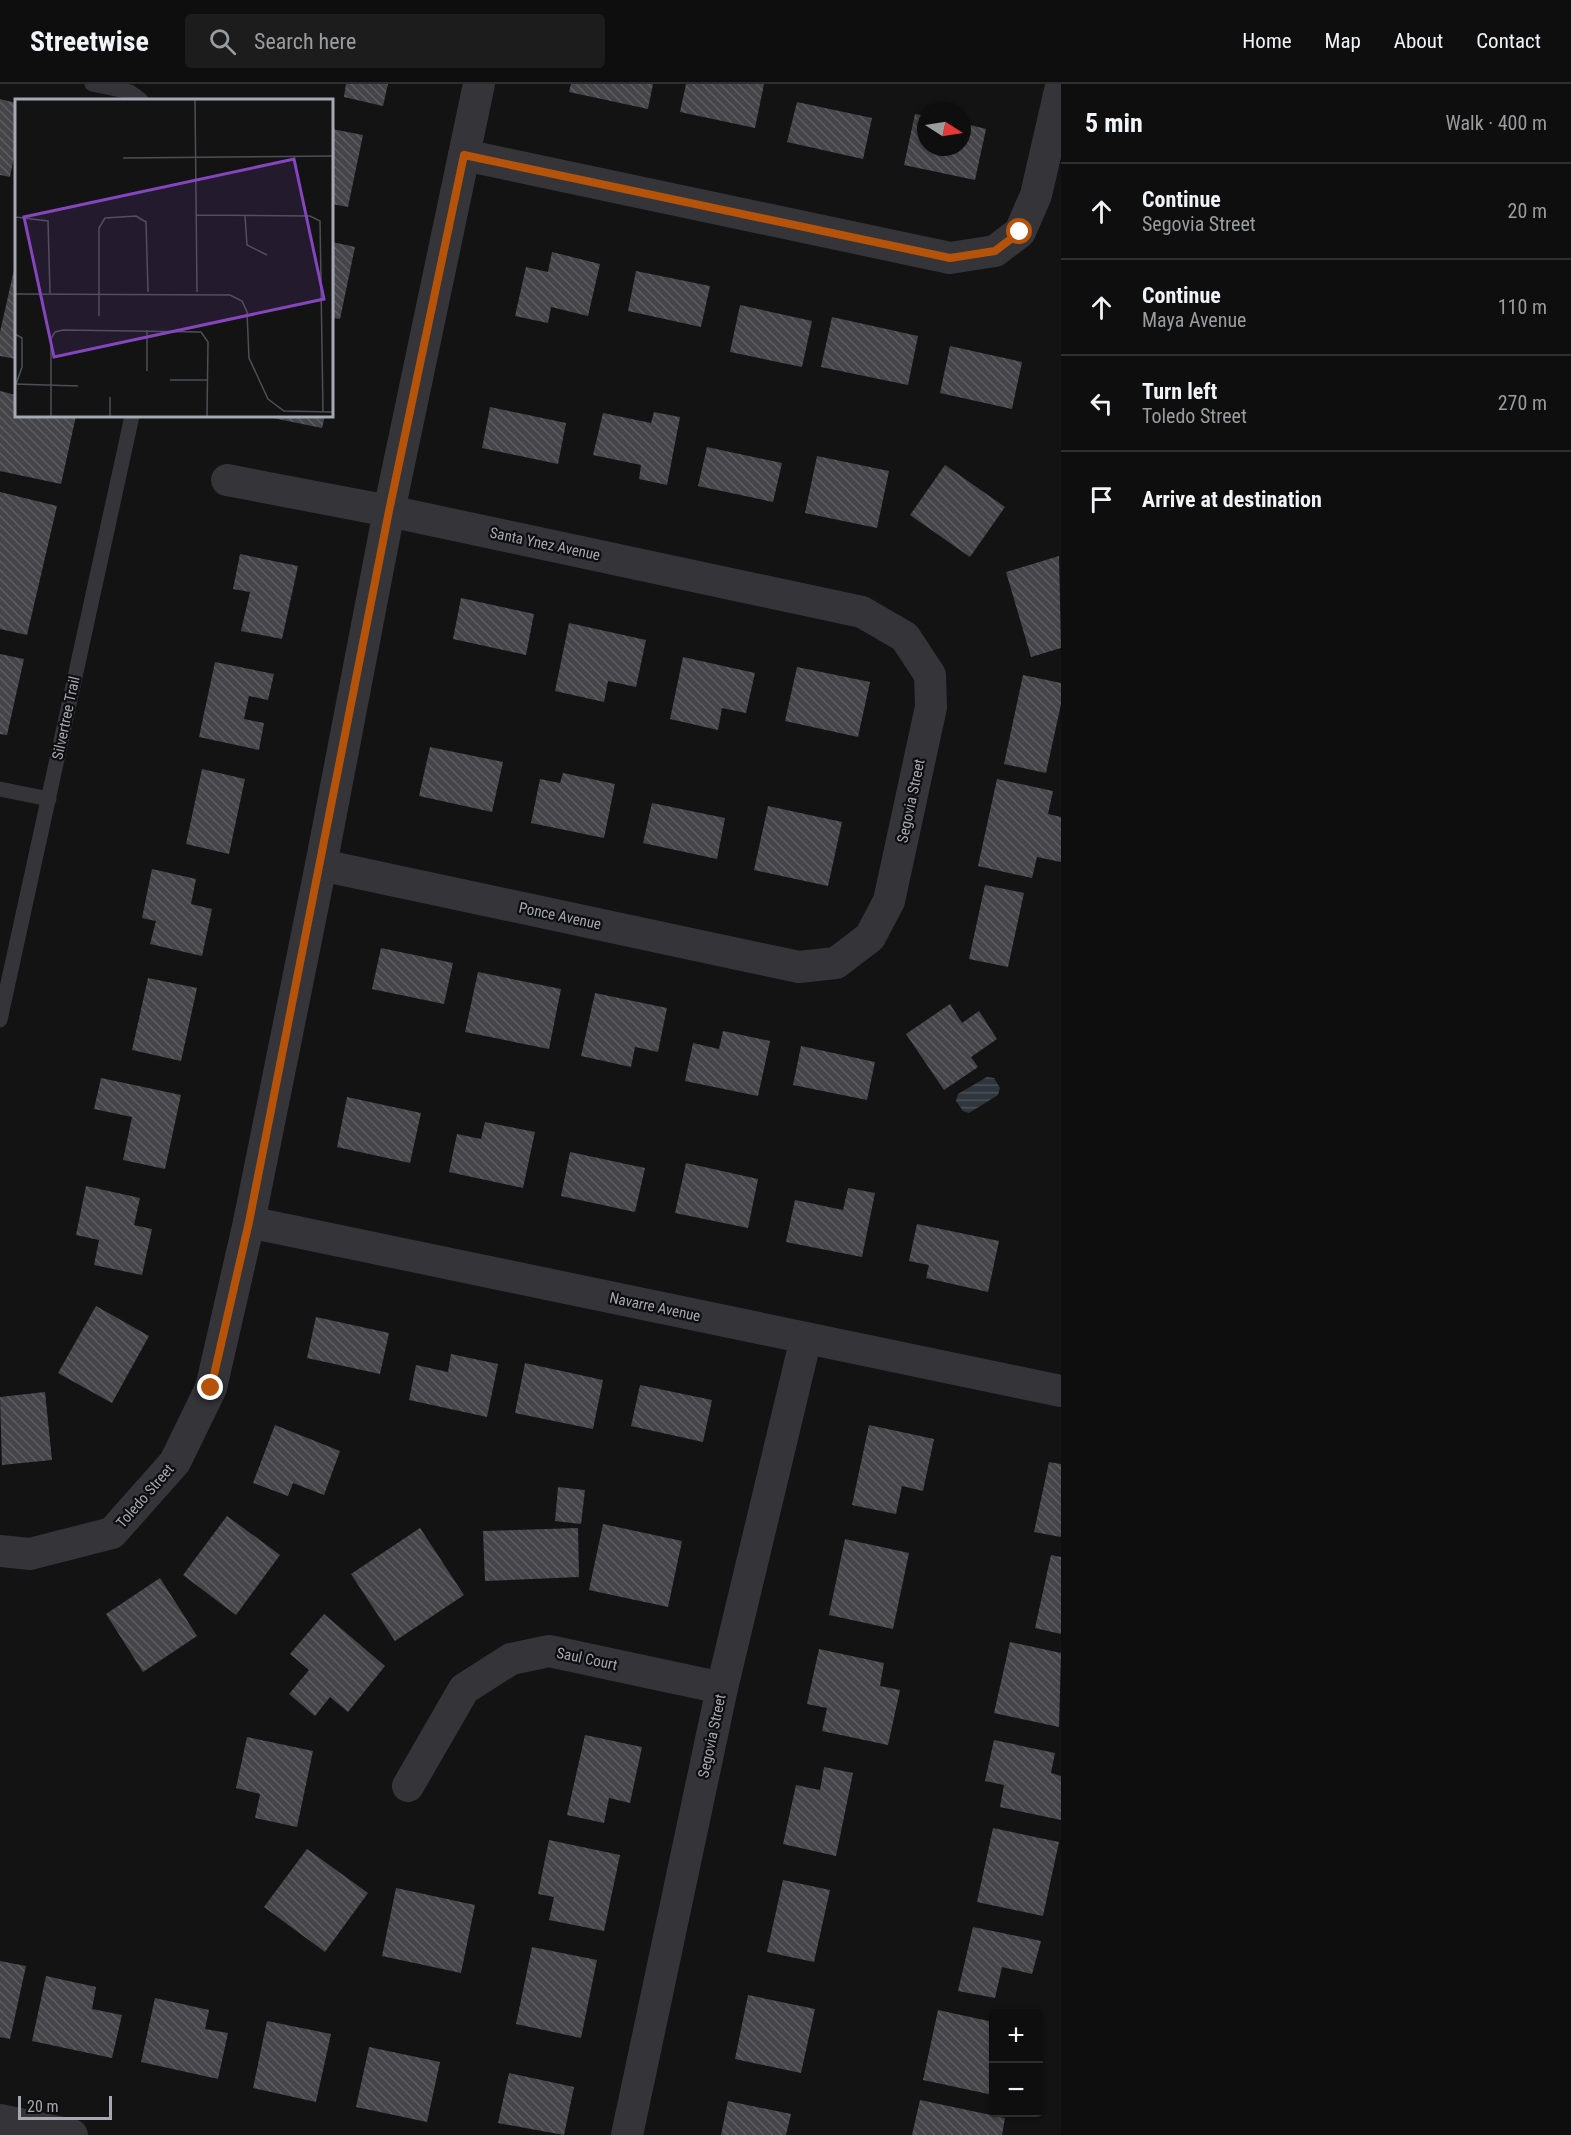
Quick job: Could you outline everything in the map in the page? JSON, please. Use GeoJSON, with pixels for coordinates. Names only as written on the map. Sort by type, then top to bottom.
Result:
{"type":"FeatureCollection","features":[{"type":"Feature","properties":{"kind":"street","name":"Toledo Street"},"geometry":{"type":"LineString","coordinates":[[0,1551],[30,1554],[112,1533],[175,1462],[211,1388],[249,1222],[389,511],[479,84]]}},
{"type":"Feature","properties":{"kind":"street"},"geometry":{"type":"LineString","coordinates":[[464,155],[950,258],[995,251],[1020,232],[1036,195],[1061,86]]}},
{"type":"Feature","properties":{"kind":"street","name":"Santa Ynez Avenue"},"geometry":{"type":"LineString","coordinates":[[227,480],[389,511],[862,612]]}},
{"type":"Feature","properties":{"kind":"street","name":"Segovia Street"},"geometry":{"type":"LineString","coordinates":[[799,967],[836,963],[870,937],[890,901],[931,707],[930,675],[905,637],[862,612]]}},
{"type":"Feature","properties":{"kind":"street","name":"Ponce Avenue"},"geometry":{"type":"LineString","coordinates":[[321,865],[799,967]]}},
{"type":"Feature","properties":{"kind":"street","name":"Navarre Avenue"},"geometry":{"type":"LineString","coordinates":[[249,1222],[1061,1391]]}},
{"type":"Feature","properties":{"kind":"street","name":"Segovia Street"},"geometry":{"type":"LineString","coordinates":[[627,2135],[722,1688],[806,1338]]}},
{"type":"Feature","properties":{"kind":"street","name":"Saul Court"},"geometry":{"type":"LineString","coordinates":[[408,1786],[464,1689],[511,1659],[549,1651],[722,1688]]}},
{"type":"Feature","properties":{"kind":"street"},"geometry":{"type":"LineString","coordinates":[[0,2120],[72,2135]]}},
{"type":"Feature","properties":{"kind":"lane"},"geometry":{"type":"LineString","coordinates":[[92,84],[130,92],[140,99]]}},
{"type":"Feature","properties":{"kind":"lane","name":"Silvertree Trail"},"geometry":{"type":"LineString","coordinates":[[0,1020],[132,417]]}},
{"type":"Feature","properties":{"kind":"lane"},"geometry":{"type":"LineString","coordinates":[[0,789],[49,799]]}},
{"type":"Feature","properties":{"kind":"shaded area"},"geometry":{"type":"Polygon","coordinates":[[[987,1077],[994,1078],[1000,1088],[998,1095],[969,1113],[963,1111],[956,1101],[958,1094],[987,1077]]]}},
{"type":"Feature","properties":{"kind":"building"},"geometry":{"type":"Polygon","coordinates":[[[346,84],[388,84],[383,106],[344,97],[346,84]]]}},
{"type":"Feature","properties":{"kind":"building"},"geometry":{"type":"Polygon","coordinates":[[[571,84],[653,84],[648,109],[569,92],[571,84]]]}},
{"type":"Feature","properties":{"kind":"building"},"geometry":{"type":"Polygon","coordinates":[[[686,84],[764,84],[755,128],[680,112],[686,84]]]}},
{"type":"Feature","properties":{"kind":"building"},"geometry":{"type":"Polygon","coordinates":[[[0,99],[15,103],[15,152],[10,177],[0,175],[0,99]]]}},
{"type":"Feature","properties":{"kind":"building"},"geometry":{"type":"Polygon","coordinates":[[[797,102],[872,118],[863,159],[787,142],[797,102]]]}},
{"type":"Feature","properties":{"kind":"building"},"geometry":{"type":"Polygon","coordinates":[[[915,114],[917,114],[917,156],[971,156],[971,125],[986,129],[975,180],[904,165],[915,114]]]}},
{"type":"Feature","properties":{"kind":"building"},"geometry":{"type":"Polygon","coordinates":[[[333,129],[363,135],[348,207],[333,204],[333,129]]]}},
{"type":"Feature","properties":{"kind":"building"},"geometry":{"type":"Polygon","coordinates":[[[333,242],[355,247],[340,319],[333,318],[333,242]]]}},
{"type":"Feature","properties":{"kind":"building"},"geometry":{"type":"Polygon","coordinates":[[[552,252],[600,264],[588,316],[551,307],[548,323],[515,316],[526,267],[548,272],[552,252]]]}},
{"type":"Feature","properties":{"kind":"building"},"geometry":{"type":"Polygon","coordinates":[[[15,265],[15,359],[0,356],[0,332],[15,265]]]}},
{"type":"Feature","properties":{"kind":"building"},"geometry":{"type":"Polygon","coordinates":[[[636,271],[710,286],[701,327],[628,311],[636,271]]]}},
{"type":"Feature","properties":{"kind":"building"},"geometry":{"type":"Polygon","coordinates":[[[740,305],[812,321],[802,367],[730,352],[740,305]]]}},
{"type":"Feature","properties":{"kind":"building"},"geometry":{"type":"Polygon","coordinates":[[[832,317],[918,336],[908,385],[821,367],[832,317]]]}},
{"type":"Feature","properties":{"kind":"building"},"geometry":{"type":"Polygon","coordinates":[[[950,346],[1022,362],[1012,409],[940,393],[950,346]]]}},
{"type":"Feature","properties":{"kind":"building"},"geometry":{"type":"Polygon","coordinates":[[[0,391],[15,395],[15,417],[76,417],[61,484],[0,471],[0,391]]]}},
{"type":"Feature","properties":{"kind":"building"},"geometry":{"type":"Polygon","coordinates":[[[490,407],[566,423],[558,464],[482,448],[490,407]]]}},
{"type":"Feature","properties":{"kind":"building"},"geometry":{"type":"Polygon","coordinates":[[[654,412],[680,417],[667,485],[639,479],[641,465],[593,455],[603,413],[651,423],[654,412]]]}},
{"type":"Feature","properties":{"kind":"building"},"geometry":{"type":"Polygon","coordinates":[[[268,417],[325,417],[322,428],[268,417]]]}},
{"type":"Feature","properties":{"kind":"building"},"geometry":{"type":"Polygon","coordinates":[[[707,447],[782,463],[773,502],[698,486],[707,447]]]}},
{"type":"Feature","properties":{"kind":"building"},"geometry":{"type":"Polygon","coordinates":[[[817,456],[889,471],[877,528],[805,513],[817,456]]]}},
{"type":"Feature","properties":{"kind":"building"},"geometry":{"type":"Polygon","coordinates":[[[945,465],[1005,507],[970,557],[910,515],[945,465]]]}},
{"type":"Feature","properties":{"kind":"building"},"geometry":{"type":"Polygon","coordinates":[[[0,492],[57,506],[27,635],[0,629],[0,492]]]}},
{"type":"Feature","properties":{"kind":"building"},"geometry":{"type":"Polygon","coordinates":[[[240,554],[298,566],[282,639],[241,631],[250,592],[233,589],[240,554]]]}},
{"type":"Feature","properties":{"kind":"building"},"geometry":{"type":"Polygon","coordinates":[[[1059,556],[1061,648],[1031,657],[1006,572],[1059,556]]]}},
{"type":"Feature","properties":{"kind":"building"},"geometry":{"type":"Polygon","coordinates":[[[461,598],[534,614],[526,655],[453,639],[461,598]]]}},
{"type":"Feature","properties":{"kind":"building"},"geometry":{"type":"Polygon","coordinates":[[[569,623],[646,640],[636,687],[608,681],[604,702],[555,691],[569,623]]]}},
{"type":"Feature","properties":{"kind":"building"},"geometry":{"type":"Polygon","coordinates":[[[0,654],[24,659],[7,735],[0,734],[0,654]]]}},
{"type":"Feature","properties":{"kind":"building"},"geometry":{"type":"Polygon","coordinates":[[[683,657],[755,673],[746,713],[722,708],[718,730],[670,719],[683,657]]]}},
{"type":"Feature","properties":{"kind":"building"},"geometry":{"type":"Polygon","coordinates":[[[215,662],[274,674],[268,700],[249,696],[244,719],[264,723],[259,750],[199,737],[215,662]]]}},
{"type":"Feature","properties":{"kind":"building"},"geometry":{"type":"Polygon","coordinates":[[[797,667],[870,682],[858,737],[785,721],[797,667]]]}},
{"type":"Feature","properties":{"kind":"building"},"geometry":{"type":"Polygon","coordinates":[[[1023,675],[1061,683],[1061,704],[1046,773],[1004,764],[1023,675]]]}},
{"type":"Feature","properties":{"kind":"building"},"geometry":{"type":"Polygon","coordinates":[[[430,747],[503,762],[492,812],[419,796],[430,747]]]}},
{"type":"Feature","properties":{"kind":"building"},"geometry":{"type":"Polygon","coordinates":[[[202,769],[245,779],[229,854],[186,844],[202,769]]]}},
{"type":"Feature","properties":{"kind":"building"},"geometry":{"type":"Polygon","coordinates":[[[563,773],[615,784],[604,838],[531,823],[540,779],[560,783],[563,773]]]}},
{"type":"Feature","properties":{"kind":"building"},"geometry":{"type":"Polygon","coordinates":[[[997,779],[1053,791],[1048,814],[1061,817],[1061,862],[1037,857],[1032,878],[978,866],[997,779]]]}},
{"type":"Feature","properties":{"kind":"building"},"geometry":{"type":"Polygon","coordinates":[[[652,803],[725,818],[717,859],[643,843],[652,803]]]}},
{"type":"Feature","properties":{"kind":"building"},"geometry":{"type":"Polygon","coordinates":[[[768,806],[842,822],[828,886],[754,870],[768,806]]]}},
{"type":"Feature","properties":{"kind":"building"},"geometry":{"type":"Polygon","coordinates":[[[152,869],[196,879],[191,904],[212,909],[202,956],[150,944],[156,921],[142,918],[152,869]]]}},
{"type":"Feature","properties":{"kind":"building"},"geometry":{"type":"Polygon","coordinates":[[[985,885],[1024,893],[1008,967],[969,959],[985,885]]]}},
{"type":"Feature","properties":{"kind":"building"},"geometry":{"type":"Polygon","coordinates":[[[381,948],[453,963],[444,1004],[372,989],[381,948]]]}},
{"type":"Feature","properties":{"kind":"building"},"geometry":{"type":"Polygon","coordinates":[[[478,972],[561,989],[549,1049],[465,1032],[478,972]]]}},
{"type":"Feature","properties":{"kind":"building"},"geometry":{"type":"Polygon","coordinates":[[[148,978],[197,988],[181,1061],[132,1050],[148,978]]]}},
{"type":"Feature","properties":{"kind":"building"},"geometry":{"type":"Polygon","coordinates":[[[595,993],[667,1008],[658,1052],[635,1047],[631,1067],[581,1056],[595,993]]]}},
{"type":"Feature","properties":{"kind":"building"},"geometry":{"type":"Polygon","coordinates":[[[950,1004],[962,1023],[979,1011],[997,1039],[971,1057],[978,1067],[944,1090],[906,1034],[950,1004]]]}},
{"type":"Feature","properties":{"kind":"building"},"geometry":{"type":"Polygon","coordinates":[[[723,1031],[770,1041],[758,1096],[685,1081],[693,1043],[719,1049],[723,1031]]]}},
{"type":"Feature","properties":{"kind":"building"},"geometry":{"type":"Polygon","coordinates":[[[801,1046],[875,1062],[867,1100],[793,1085],[801,1046]]]}},
{"type":"Feature","properties":{"kind":"building"},"geometry":{"type":"Polygon","coordinates":[[[101,1078],[181,1095],[165,1169],[123,1160],[132,1117],[94,1109],[101,1078]]]}},
{"type":"Feature","properties":{"kind":"building"},"geometry":{"type":"Polygon","coordinates":[[[347,1097],[421,1113],[410,1163],[337,1147],[347,1097]]]}},
{"type":"Feature","properties":{"kind":"building"},"geometry":{"type":"Polygon","coordinates":[[[485,1122],[535,1132],[523,1188],[449,1172],[457,1134],[481,1139],[485,1122]]]}},
{"type":"Feature","properties":{"kind":"building"},"geometry":{"type":"Polygon","coordinates":[[[570,1152],[645,1168],[635,1212],[561,1196],[570,1152]]]}},
{"type":"Feature","properties":{"kind":"building"},"geometry":{"type":"Polygon","coordinates":[[[686,1163],[758,1179],[748,1228],[675,1213],[686,1163]]]}},
{"type":"Feature","properties":{"kind":"building"},"geometry":{"type":"Polygon","coordinates":[[[86,1186],[140,1198],[134,1225],[152,1229],[142,1275],[94,1265],[99,1240],[76,1235],[86,1186]]]}},
{"type":"Feature","properties":{"kind":"building"},"geometry":{"type":"Polygon","coordinates":[[[848,1188],[875,1193],[862,1257],[786,1242],[795,1200],[843,1210],[848,1188]]]}},
{"type":"Feature","properties":{"kind":"building"},"geometry":{"type":"Polygon","coordinates":[[[917,1224],[999,1241],[988,1292],[926,1278],[929,1265],[909,1261],[917,1224]]]}},
{"type":"Feature","properties":{"kind":"building"},"geometry":{"type":"Polygon","coordinates":[[[96,1306],[149,1336],[112,1403],[58,1373],[96,1306]]]}},
{"type":"Feature","properties":{"kind":"building"},"geometry":{"type":"Polygon","coordinates":[[[316,1317],[389,1333],[380,1374],[307,1358],[316,1317]]]}},
{"type":"Feature","properties":{"kind":"building"},"geometry":{"type":"Polygon","coordinates":[[[451,1354],[498,1364],[487,1417],[409,1400],[416,1365],[448,1372],[451,1354]]]}},
{"type":"Feature","properties":{"kind":"building"},"geometry":{"type":"Polygon","coordinates":[[[525,1363],[603,1380],[593,1429],[515,1413],[525,1363]]]}},
{"type":"Feature","properties":{"kind":"building"},"geometry":{"type":"Polygon","coordinates":[[[640,1385],[712,1400],[703,1442],[631,1426],[640,1385]]]}},
{"type":"Feature","properties":{"kind":"building"},"geometry":{"type":"Polygon","coordinates":[[[45,1392],[52,1460],[2,1465],[0,1397],[45,1392]]]}},
{"type":"Feature","properties":{"kind":"building"},"geometry":{"type":"Polygon","coordinates":[[[275,1425],[340,1451],[324,1495],[293,1483],[288,1496],[253,1483],[275,1425]]]}},
{"type":"Feature","properties":{"kind":"building"},"geometry":{"type":"Polygon","coordinates":[[[869,1425],[934,1439],[923,1491],[902,1486],[896,1514],[852,1505],[869,1425]]]}},
{"type":"Feature","properties":{"kind":"building"},"geometry":{"type":"Polygon","coordinates":[[[1049,1462],[1061,1464],[1061,1537],[1034,1532],[1049,1462]]]}},
{"type":"Feature","properties":{"kind":"building"},"geometry":{"type":"Polygon","coordinates":[[[558,1487],[585,1490],[581,1524],[555,1521],[558,1487]]]}},
{"type":"Feature","properties":{"kind":"building"},"geometry":{"type":"Polygon","coordinates":[[[227,1516],[280,1555],[236,1615],[183,1575],[227,1516]]]}},
{"type":"Feature","properties":{"kind":"building"},"geometry":{"type":"Polygon","coordinates":[[[603,1524],[682,1541],[668,1607],[589,1590],[603,1524]]]}},
{"type":"Feature","properties":{"kind":"building"},"geometry":{"type":"Polygon","coordinates":[[[420,1528],[464,1595],[395,1641],[351,1574],[420,1528]]]}},
{"type":"Feature","properties":{"kind":"building"},"geometry":{"type":"Polygon","coordinates":[[[578,1528],[579,1577],[485,1581],[483,1531],[578,1528]]]}},
{"type":"Feature","properties":{"kind":"building"},"geometry":{"type":"Polygon","coordinates":[[[845,1539],[909,1553],[893,1629],[829,1615],[845,1539]]]}},
{"type":"Feature","properties":{"kind":"building"},"geometry":{"type":"Polygon","coordinates":[[[1051,1555],[1061,1557],[1061,1634],[1035,1628],[1051,1555]]]}},
{"type":"Feature","properties":{"kind":"building"},"geometry":{"type":"Polygon","coordinates":[[[160,1578],[197,1636],[143,1672],[106,1614],[160,1578]]]}},
{"type":"Feature","properties":{"kind":"building"},"geometry":{"type":"Polygon","coordinates":[[[324,1614],[385,1666],[348,1712],[330,1697],[315,1716],[289,1694],[309,1670],[290,1654],[324,1614]]]}},
{"type":"Feature","properties":{"kind":"building"},"geometry":{"type":"Polygon","coordinates":[[[1010,1642],[1061,1653],[1059,1727],[994,1713],[1010,1642]]]}},
{"type":"Feature","properties":{"kind":"building"},"geometry":{"type":"Polygon","coordinates":[[[819,1649],[884,1663],[880,1686],[900,1690],[888,1745],[822,1731],[827,1708],[807,1704],[819,1649]]]}},
{"type":"Feature","properties":{"kind":"building"},"geometry":{"type":"Polygon","coordinates":[[[585,1735],[642,1747],[630,1803],[609,1798],[604,1823],[567,1815],[585,1735]]]}},
{"type":"Feature","properties":{"kind":"building"},"geometry":{"type":"Polygon","coordinates":[[[247,1737],[313,1751],[297,1827],[255,1818],[260,1794],[236,1788],[247,1737]]]}},
{"type":"Feature","properties":{"kind":"building"},"geometry":{"type":"Polygon","coordinates":[[[994,1740],[1055,1753],[1051,1773],[1061,1776],[1061,1820],[1000,1807],[1004,1785],[985,1781],[994,1740]]]}},
{"type":"Feature","properties":{"kind":"building"},"geometry":{"type":"Polygon","coordinates":[[[824,1767],[853,1773],[836,1856],[783,1844],[796,1785],[820,1790],[824,1767]]]}},
{"type":"Feature","properties":{"kind":"building"},"geometry":{"type":"Polygon","coordinates":[[[993,1828],[1059,1842],[1043,1916],[977,1902],[993,1828]]]}},
{"type":"Feature","properties":{"kind":"building"},"geometry":{"type":"Polygon","coordinates":[[[549,1840],[620,1855],[604,1931],[549,1920],[554,1897],[538,1894],[549,1840]]]}},
{"type":"Feature","properties":{"kind":"building"},"geometry":{"type":"Polygon","coordinates":[[[307,1849],[368,1893],[325,1952],[264,1907],[307,1849]]]}},
{"type":"Feature","properties":{"kind":"building"},"geometry":{"type":"Polygon","coordinates":[[[783,1880],[830,1890],[814,1962],[767,1952],[783,1880]]]}},
{"type":"Feature","properties":{"kind":"building"},"geometry":{"type":"Polygon","coordinates":[[[396,1888],[475,1905],[461,1973],[382,1956],[396,1888]]]}},
{"type":"Feature","properties":{"kind":"building"},"geometry":{"type":"Polygon","coordinates":[[[973,1927],[1041,1941],[1032,1974],[1002,1967],[995,1998],[958,1991],[973,1927]]]}},
{"type":"Feature","properties":{"kind":"building"},"geometry":{"type":"Polygon","coordinates":[[[532,1947],[597,1960],[581,2038],[516,2024],[532,1947]]]}},
{"type":"Feature","properties":{"kind":"building"},"geometry":{"type":"Polygon","coordinates":[[[0,1961],[26,1966],[10,2039],[0,2037],[0,1961]]]}},
{"type":"Feature","properties":{"kind":"building"},"geometry":{"type":"Polygon","coordinates":[[[46,1976],[96,1987],[92,2009],[122,2015],[112,2058],[32,2041],[46,1976]]]}},
{"type":"Feature","properties":{"kind":"building"},"geometry":{"type":"Polygon","coordinates":[[[748,1995],[815,2009],[801,2073],[735,2059],[748,1995]]]}},
{"type":"Feature","properties":{"kind":"building"},"geometry":{"type":"Polygon","coordinates":[[[155,1998],[209,2010],[205,2029],[228,2033],[218,2079],[141,2062],[155,1998]]]}},
{"type":"Feature","properties":{"kind":"building"},"geometry":{"type":"Polygon","coordinates":[[[938,2010],[989,2021],[989,2094],[923,2080],[938,2010]]]}},
{"type":"Feature","properties":{"kind":"building"},"geometry":{"type":"Polygon","coordinates":[[[267,2021],[331,2034],[316,2102],[253,2088],[267,2021]]]}},
{"type":"Feature","properties":{"kind":"building"},"geometry":{"type":"Polygon","coordinates":[[[369,2047],[440,2062],[427,2122],[356,2107],[369,2047]]]}},
{"type":"Feature","properties":{"kind":"building"},"geometry":{"type":"Polygon","coordinates":[[[509,2073],[574,2087],[564,2135],[498,2123],[509,2073]]]}},
{"type":"Feature","properties":{"kind":"building"},"geometry":{"type":"Polygon","coordinates":[[[920,2100],[989,2115],[989,2117],[1005,2118],[1002,2135],[912,2135],[920,2100]]]}},
{"type":"Feature","properties":{"kind":"building"},"geometry":{"type":"Polygon","coordinates":[[[728,2101],[791,2114],[786,2135],[721,2135],[728,2101]]]}},
{"type":"Feature","properties":{"kind":"route"},"geometry":{"type":"LineString","coordinates":[[211,1388],[249,1222],[389,511],[464,155],[950,258],[995,251],[1020,232]]}}]}
